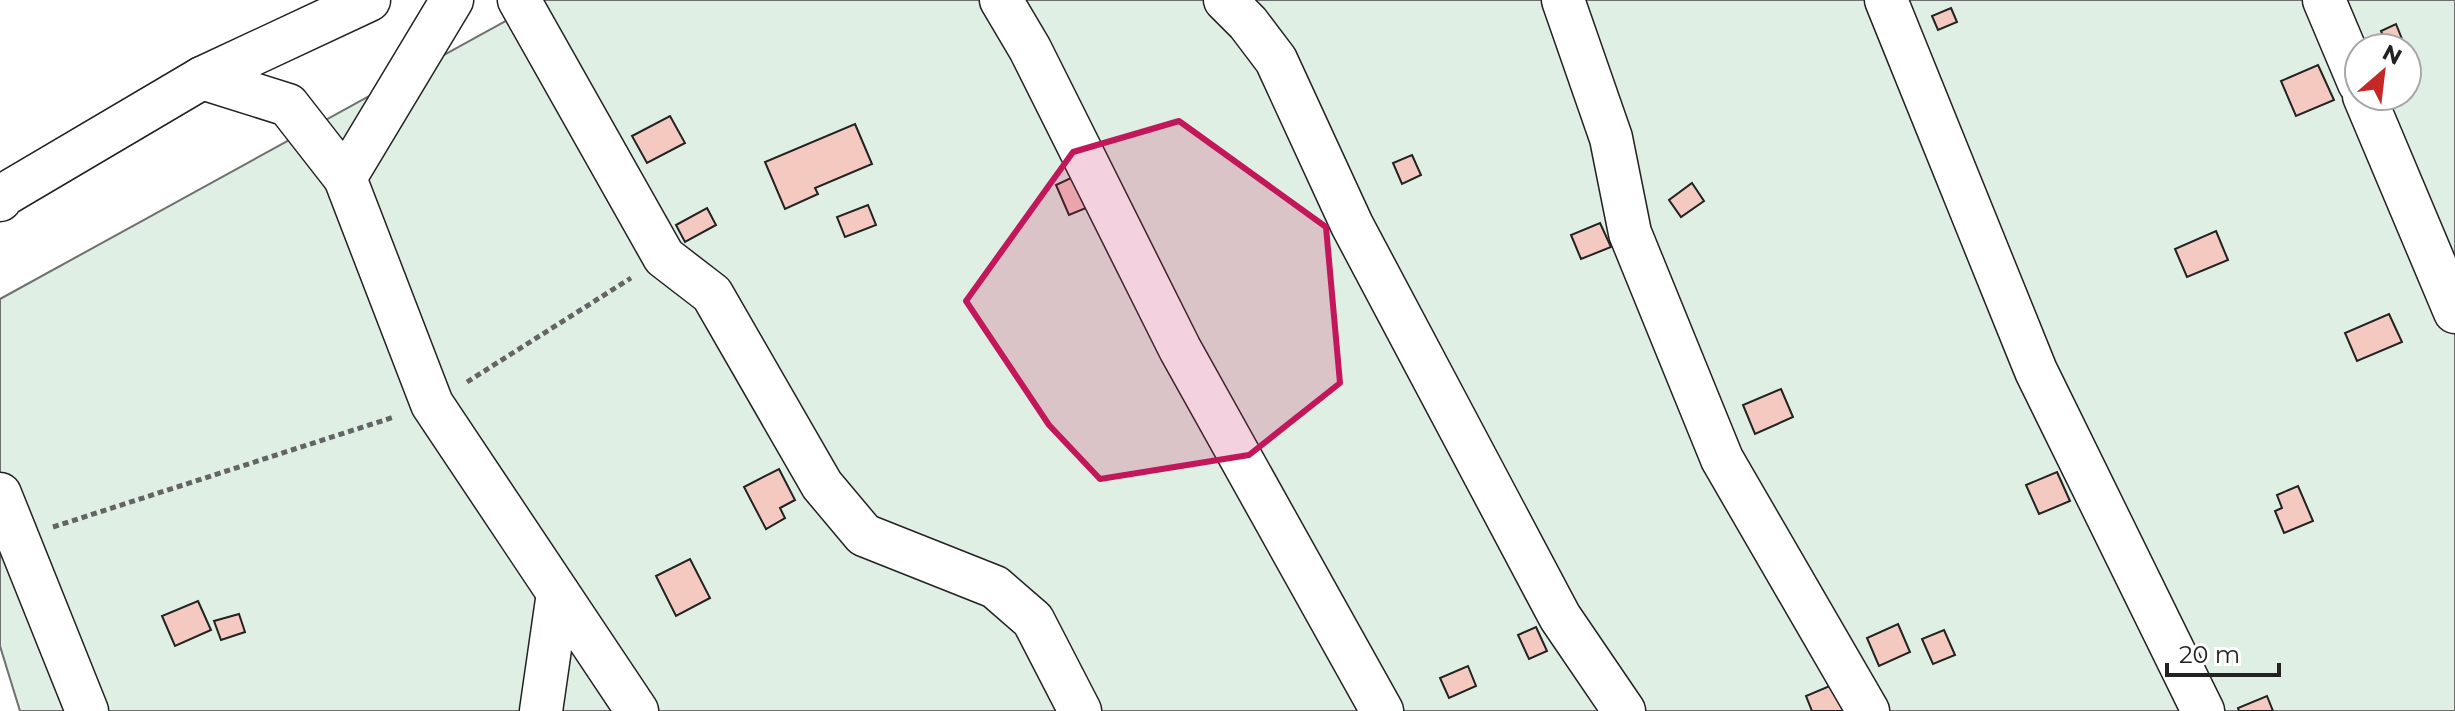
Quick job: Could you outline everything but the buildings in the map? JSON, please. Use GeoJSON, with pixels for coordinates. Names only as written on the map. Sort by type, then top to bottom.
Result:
{"type":"FeatureCollection","features":[{"type":"Feature","properties":{"kind":"lane"},"geometry":{"type":"LineString","coordinates":[[0,200],[202,78],[369,0]]}},
{"type":"Feature","properties":{"kind":"lane"},"geometry":{"type":"LineString","coordinates":[[345,178],[452,0]]}},
{"type":"Feature","properties":{"kind":"lane"},"geometry":{"type":"LineString","coordinates":[[519,0],[664,257],[712,294],[822,485],[864,535],[995,587],[1033,620],[1080,711]]}},
{"type":"Feature","properties":{"kind":"lane"},"geometry":{"type":"LineString","coordinates":[[1001,0],[1030,49],[1180,349],[1382,711]]}},
{"type":"Feature","properties":{"kind":"lane"},"geometry":{"type":"LineString","coordinates":[[1225,0],[1248,23],[1276,60],[1352,225],[1560,617],[1624,711]]}},
{"type":"Feature","properties":{"kind":"lane"},"geometry":{"type":"LineString","coordinates":[[1563,0],[1611,138],[1630,233],[1722,459],[1868,711]]}},
{"type":"Feature","properties":{"kind":"lane"},"geometry":{"type":"LineString","coordinates":[[1886,0],[2036,371],[2203,711]]}},
{"type":"Feature","properties":{"kind":"lane"},"geometry":{"type":"LineString","coordinates":[[2324,0],[2343,45]]}},
{"type":"Feature","properties":{"kind":"lane"},"geometry":{"type":"LineString","coordinates":[[202,78],[288,105],[345,178],[432,404],[637,711]]}},
{"type":"Feature","properties":{"kind":"lane"},"geometry":{"type":"LineString","coordinates":[[2371,112],[2455,312]]}},
{"type":"Feature","properties":{"kind":"lane"},"geometry":{"type":"LineString","coordinates":[[0,494],[87,711]]}},
{"type":"Feature","properties":{"kind":"lane"},"geometry":{"type":"LineString","coordinates":[[541,711],[558,593]]}},
{"type":"Feature","properties":{"kind":"path"},"geometry":{"type":"LineString","coordinates":[[19,538],[432,404],[664,257]]}},
{"type":"Feature","properties":{"kind":"highlighted area"},"geometry":{"type":"Polygon","coordinates":[[[1179,121],[1326,227],[1340,383],[1249,455],[1100,479],[1049,425],[966,301],[1073,152],[1179,121]]]}},
{"type":"Feature","properties":{"kind":"green space"},"geometry":{"type":"Polygon","coordinates":[[[544,0],[2455,0],[2455,711],[20,711],[0,646],[0,299],[544,0]]]}}]}
